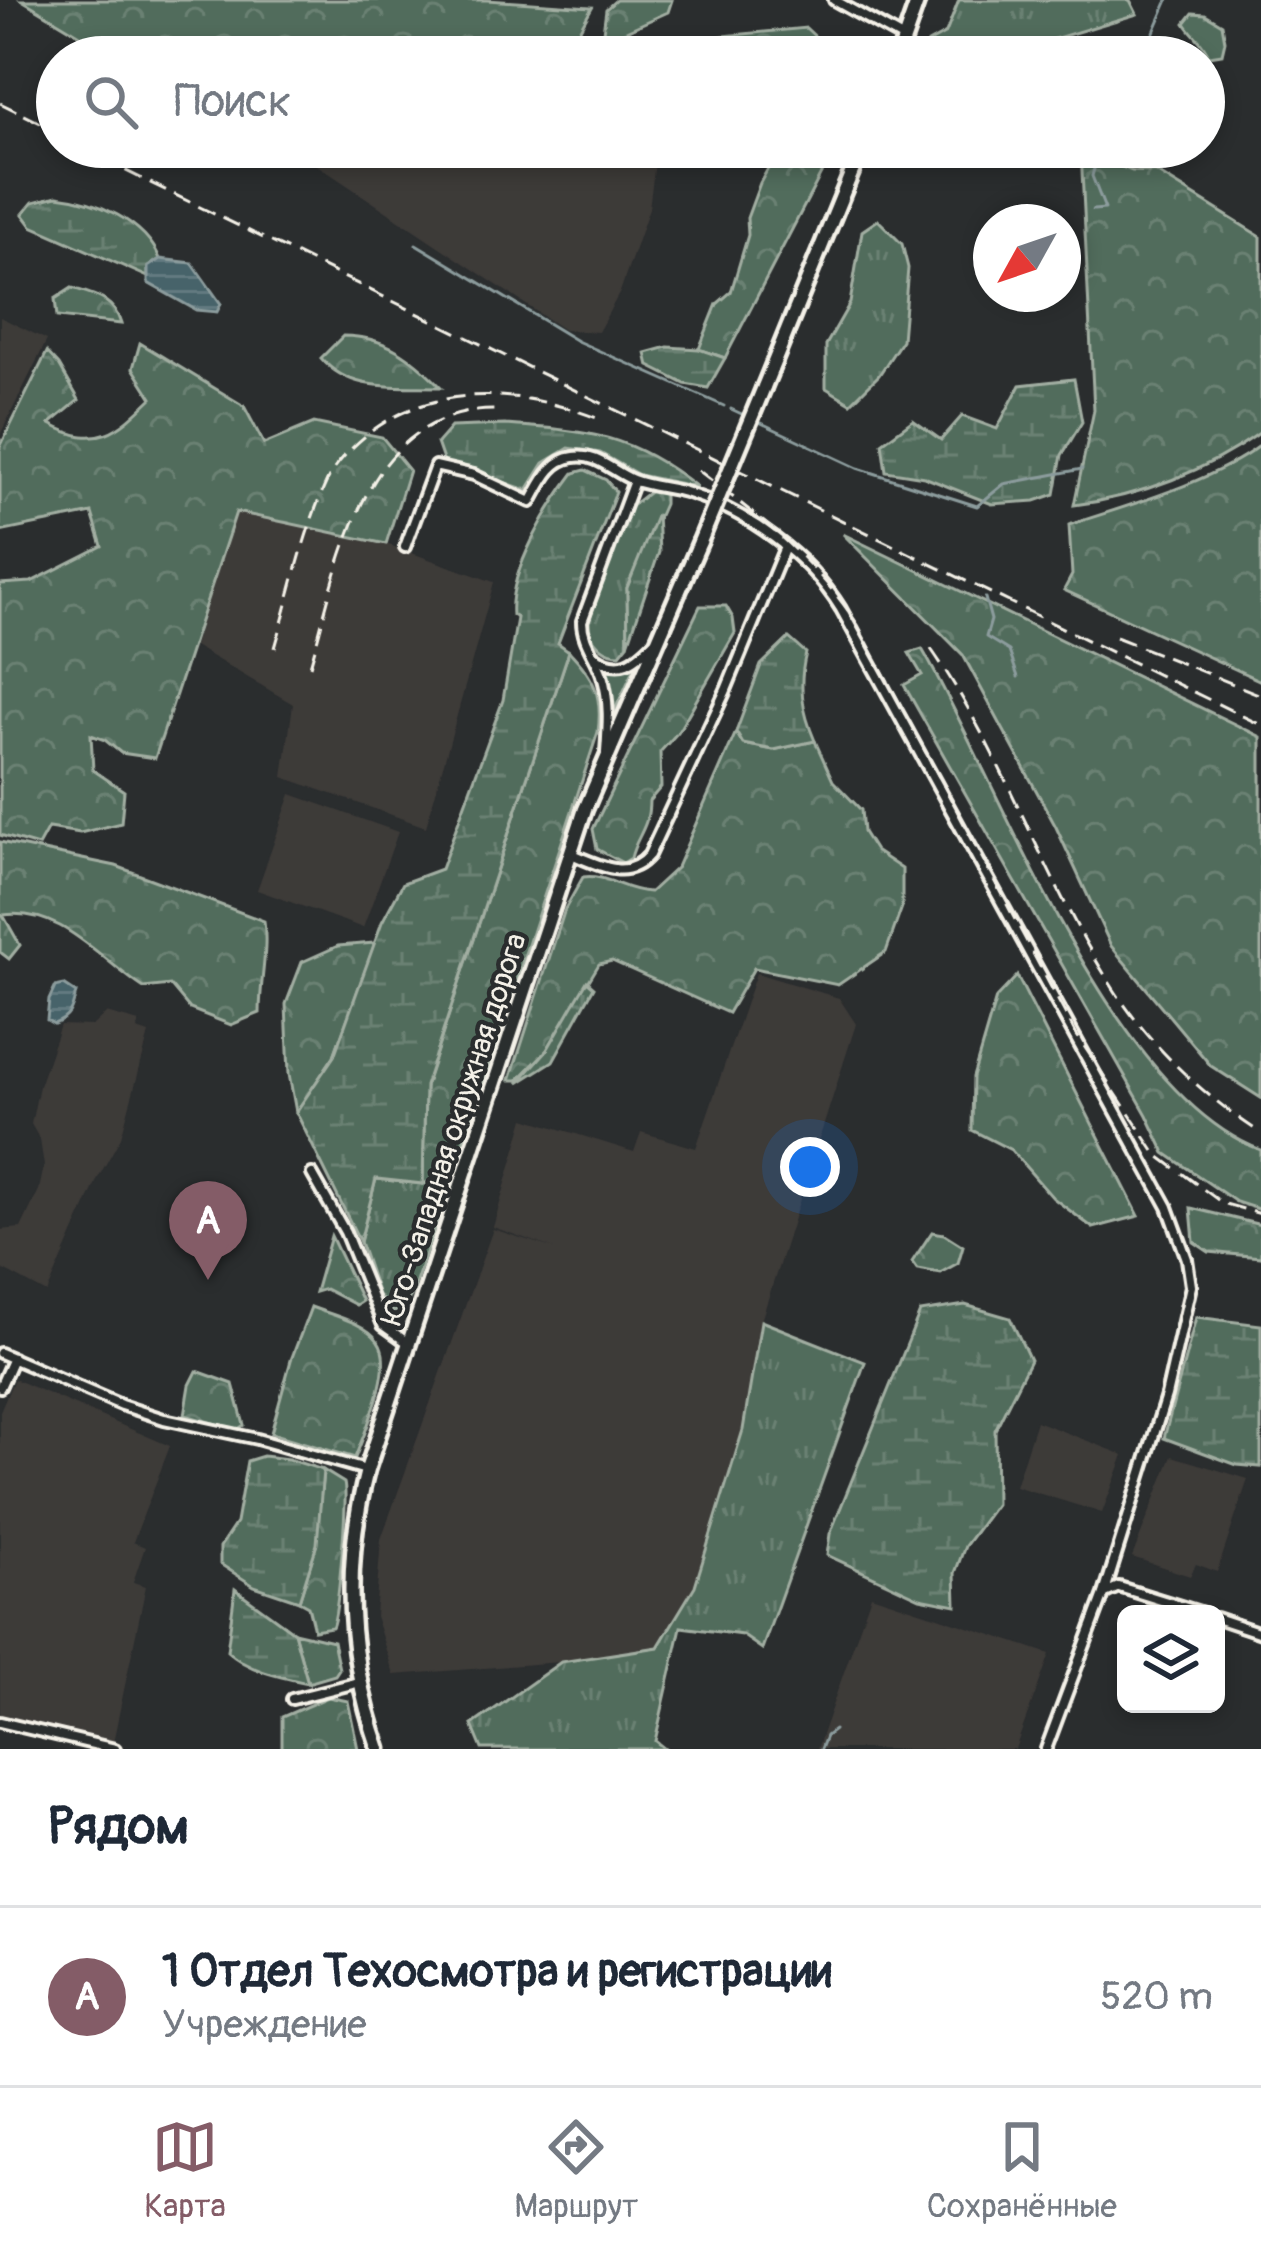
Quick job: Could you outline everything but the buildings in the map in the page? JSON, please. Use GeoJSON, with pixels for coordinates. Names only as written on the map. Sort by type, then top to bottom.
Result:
{"type":"FeatureCollection","features":[{"type":"Feature","properties":{"kind":"highway"},"geometry":{"type":"LineString","coordinates":[[906,36],[919,0]]}},
{"type":"Feature","properties":{"kind":"highway","name":"Юго-Западная окружная дорога"},"geometry":{"type":"LineString","coordinates":[[379,1749],[354,1646],[351,1578],[367,1471],[569,854],[853,168]]}},
{"type":"Feature","properties":{"kind":"street"},"geometry":{"type":"LineString","coordinates":[[834,0],[900,36]]}},
{"type":"Feature","properties":{"kind":"street"},"geometry":{"type":"LineString","coordinates":[[404,547],[435,466],[473,476],[531,502],[551,467],[573,457],[598,460],[634,481],[688,493],[753,525],[816,573],[841,609],[1168,1207],[1191,1286],[1171,1374],[1104,1594],[1046,1749]]}},
{"type":"Feature","properties":{"kind":"street"},"geometry":{"type":"LineString","coordinates":[[606,758],[608,703],[582,621],[634,481]]}},
{"type":"Feature","properties":{"kind":"street"},"geometry":{"type":"LineString","coordinates":[[569,854],[625,872],[650,856],[785,547]]}},
{"type":"Feature","properties":{"kind":"street"},"geometry":{"type":"LineString","coordinates":[[593,654],[612,664],[627,664],[659,637]]}},
{"type":"Feature","properties":{"kind":"street"},"geometry":{"type":"LineString","coordinates":[[312,1174],[345,1232],[383,1324],[410,1344]]}},
{"type":"Feature","properties":{"kind":"street"},"geometry":{"type":"LineString","coordinates":[[0,1353],[142,1412],[367,1471]]}},
{"type":"Feature","properties":{"kind":"street"},"geometry":{"type":"LineString","coordinates":[[0,1388],[13,1358]]}},
{"type":"Feature","properties":{"kind":"street"},"geometry":{"type":"LineString","coordinates":[[1104,1594],[1119,1587],[1177,1605]]}},
{"type":"Feature","properties":{"kind":"street"},"geometry":{"type":"LineString","coordinates":[[1225,1621],[1261,1633]]}},
{"type":"Feature","properties":{"kind":"street"},"geometry":{"type":"LineString","coordinates":[[292,1699],[360,1682]]}},
{"type":"Feature","properties":{"kind":"street"},"geometry":{"type":"LineString","coordinates":[[0,1722],[69,1745],[115,1749]]}},
{"type":"Feature","properties":{"kind":"shaded area"},"geometry":{"type":"Polygon","coordinates":[[[321,168],[654,168],[649,208],[620,292],[598,332],[564,330],[321,168]]]}},
{"type":"Feature","properties":{"kind":"shaded area"},"geometry":{"type":"Polygon","coordinates":[[[0,317],[47,340],[0,435],[0,317]]]}},
{"type":"Feature","properties":{"kind":"shaded area"},"geometry":{"type":"Polygon","coordinates":[[[236,512],[386,544],[494,582],[426,827],[283,777],[293,704],[194,646],[236,512]]]}},
{"type":"Feature","properties":{"kind":"shaded area"},"geometry":{"type":"Polygon","coordinates":[[[291,794],[398,832],[363,928],[257,890],[291,794]]]}},
{"type":"Feature","properties":{"kind":"shaded area"},"geometry":{"type":"Polygon","coordinates":[[[756,973],[839,998],[856,1024],[761,1321],[743,1430],[695,1586],[658,1648],[560,1662],[394,1675],[375,1616],[381,1539],[493,1229],[555,1249],[493,1227],[525,1118],[634,1152],[641,1132],[696,1148],[756,973]]]}},
{"type":"Feature","properties":{"kind":"shaded area"},"geometry":{"type":"Polygon","coordinates":[[[106,1013],[139,1022],[137,1030],[149,1034],[121,1137],[47,1293],[0,1268],[0,1230],[21,1228],[39,1190],[44,1166],[40,1140],[31,1124],[60,1025],[92,1026],[106,1013]]]}},
{"type":"Feature","properties":{"kind":"shaded area"},"geometry":{"type":"Polygon","coordinates":[[[14,1379],[170,1446],[133,1542],[145,1547],[133,1582],[146,1586],[112,1747],[0,1716],[0,1411],[14,1379]]]}},
{"type":"Feature","properties":{"kind":"shaded area"},"geometry":{"type":"Polygon","coordinates":[[[1036,1421],[1124,1455],[1102,1513],[1015,1486],[1036,1421]]]}},
{"type":"Feature","properties":{"kind":"shaded area"},"geometry":{"type":"Polygon","coordinates":[[[1172,1456],[1248,1479],[1217,1572],[1196,1564],[1190,1576],[1132,1557],[1172,1456]]]}},
{"type":"Feature","properties":{"kind":"shaded area"},"geometry":{"type":"Polygon","coordinates":[[[871,1595],[1050,1654],[1015,1749],[817,1749],[871,1595]]]}},
{"type":"Feature","properties":{"kind":"green space"},"geometry":{"type":"Polygon","coordinates":[[[22,0],[487,0],[592,7],[576,36],[82,36],[22,0]]]}},
{"type":"Feature","properties":{"kind":"green space"},"geometry":{"type":"Polygon","coordinates":[[[616,0],[672,0],[668,12],[617,35],[603,32],[606,9],[616,0]]]}},
{"type":"Feature","properties":{"kind":"green space"},"geometry":{"type":"Polygon","coordinates":[[[959,0],[1130,0],[1137,14],[1064,36],[941,36],[959,0]]]}},
{"type":"Feature","properties":{"kind":"green space"},"geometry":{"type":"Polygon","coordinates":[[[1193,13],[1205,14],[1222,24],[1224,36],[1195,36],[1185,23],[1193,13]]]}},
{"type":"Feature","properties":{"kind":"green space"},"geometry":{"type":"Polygon","coordinates":[[[806,28],[814,36],[723,36],[806,28]]]}},
{"type":"Feature","properties":{"kind":"green space"},"geometry":{"type":"Polygon","coordinates":[[[768,168],[824,168],[725,358],[699,349],[717,304],[731,292],[760,183],[768,168]]]}},
{"type":"Feature","properties":{"kind":"green space"},"geometry":{"type":"Polygon","coordinates":[[[1082,168],[1156,172],[1261,237],[1261,432],[1172,480],[1074,505],[1094,410],[1082,168]]]}},
{"type":"Feature","properties":{"kind":"green space"},"geometry":{"type":"Polygon","coordinates":[[[57,196],[87,202],[131,223],[160,259],[148,267],[148,277],[32,226],[23,214],[33,202],[57,196]]]}},
{"type":"Feature","properties":{"kind":"green space"},"geometry":{"type":"Polygon","coordinates":[[[878,220],[902,244],[908,268],[902,340],[879,375],[851,403],[826,388],[826,345],[850,303],[862,231],[878,220]]]}},
{"type":"Feature","properties":{"kind":"green space"},"geometry":{"type":"Polygon","coordinates":[[[72,288],[108,303],[121,324],[57,317],[55,299],[72,288]]]}},
{"type":"Feature","properties":{"kind":"green space"},"geometry":{"type":"Polygon","coordinates":[[[343,336],[397,350],[441,387],[376,385],[346,377],[321,358],[343,336]]]}},
{"type":"Feature","properties":{"kind":"green space"},"geometry":{"type":"Polygon","coordinates":[[[140,343],[244,406],[264,444],[314,423],[382,437],[409,470],[386,544],[236,512],[155,758],[121,753],[91,735],[93,770],[124,791],[121,823],[80,833],[48,828],[38,846],[0,835],[0,584],[31,582],[102,546],[92,513],[0,532],[0,447],[47,352],[79,400],[50,424],[94,436],[128,420],[152,398],[133,368],[140,343]]]}},
{"type":"Feature","properties":{"kind":"green space"},"geometry":{"type":"Polygon","coordinates":[[[668,347],[699,349],[725,358],[708,388],[685,384],[649,366],[646,353],[668,347]]]}},
{"type":"Feature","properties":{"kind":"green space"},"geometry":{"type":"Polygon","coordinates":[[[1074,379],[1082,422],[1062,455],[1055,494],[1035,501],[992,504],[924,477],[886,471],[882,443],[913,420],[941,440],[962,416],[997,429],[1020,385],[1074,379]]]}},
{"type":"Feature","properties":{"kind":"green space"},"geometry":{"type":"Polygon","coordinates":[[[505,425],[585,433],[629,445],[697,487],[639,475],[600,453],[569,448],[544,463],[527,490],[444,463],[437,443],[451,427],[505,425]]]}},
{"type":"Feature","properties":{"kind":"green space"},"geometry":{"type":"Polygon","coordinates":[[[1261,445],[1261,681],[1064,590],[1072,575],[1069,525],[1194,482],[1261,445]]]}},
{"type":"Feature","properties":{"kind":"green space"},"geometry":{"type":"Polygon","coordinates":[[[585,470],[606,480],[616,492],[558,643],[569,651],[425,1086],[423,1184],[376,1179],[360,1242],[296,1112],[334,1056],[382,922],[403,883],[441,869],[503,700],[517,618],[512,615],[516,579],[542,521],[574,473],[585,470]]]}},
{"type":"Feature","properties":{"kind":"green space"},"geometry":{"type":"Polygon","coordinates":[[[652,490],[664,493],[664,504],[627,588],[628,644],[614,654],[601,648],[588,632],[589,620],[630,507],[652,490]]]}},
{"type":"Feature","properties":{"kind":"green space"},"geometry":{"type":"Polygon","coordinates":[[[657,514],[659,552],[628,644],[627,588],[657,514]]]}},
{"type":"Feature","properties":{"kind":"green space"},"geometry":{"type":"Polygon","coordinates":[[[843,534],[1261,737],[1261,1098],[1211,1066],[1111,946],[1056,827],[963,655],[843,534]]]}},
{"type":"Feature","properties":{"kind":"green space"},"geometry":{"type":"Polygon","coordinates":[[[700,606],[726,606],[735,633],[678,732],[660,752],[661,787],[649,801],[631,858],[623,863],[597,849],[593,829],[700,606]]]}},
{"type":"Feature","properties":{"kind":"green space"},"geometry":{"type":"Polygon","coordinates":[[[789,638],[806,653],[803,697],[815,741],[774,750],[743,744],[736,732],[761,665],[789,638]]]}},
{"type":"Feature","properties":{"kind":"green space"},"geometry":{"type":"Polygon","coordinates":[[[922,649],[1064,929],[1108,1002],[1155,1067],[1206,1118],[1261,1150],[1261,1210],[1236,1202],[1165,1153],[904,685],[922,675],[909,653],[922,649]]]}},
{"type":"Feature","properties":{"kind":"green space"},"geometry":{"type":"Polygon","coordinates":[[[569,651],[595,687],[598,732],[453,1173],[423,1184],[425,1087],[569,651]]]}},
{"type":"Feature","properties":{"kind":"green space"},"geometry":{"type":"Polygon","coordinates":[[[636,665],[614,712],[605,667],[636,665]]]}},
{"type":"Feature","properties":{"kind":"green space"},"geometry":{"type":"Polygon","coordinates":[[[736,732],[743,744],[773,750],[815,741],[833,781],[861,810],[863,832],[875,851],[902,869],[902,907],[886,952],[838,985],[754,968],[728,1013],[612,961],[599,964],[547,1050],[518,1080],[510,1080],[565,909],[583,877],[650,892],[677,867],[736,732]]]}},
{"type":"Feature","properties":{"kind":"green space"},"geometry":{"type":"Polygon","coordinates":[[[0,842],[116,866],[264,921],[260,1013],[231,1025],[190,1009],[170,985],[144,988],[79,938],[44,919],[3,915],[20,945],[9,959],[0,952],[0,842]]]}},
{"type":"Feature","properties":{"kind":"green space"},"geometry":{"type":"Polygon","coordinates":[[[375,943],[334,1056],[296,1112],[286,1004],[302,962],[338,946],[375,943]]]}},
{"type":"Feature","properties":{"kind":"green space"},"geometry":{"type":"Polygon","coordinates":[[[1017,976],[1139,1216],[1093,1228],[1053,1198],[1011,1150],[972,1130],[973,1077],[996,998],[1017,976]]]}},
{"type":"Feature","properties":{"kind":"green space"},"geometry":{"type":"Polygon","coordinates":[[[587,981],[594,987],[553,1061],[518,1083],[547,1050],[587,981]]]}},
{"type":"Feature","properties":{"kind":"green space"},"geometry":{"type":"Polygon","coordinates":[[[453,1173],[412,1294],[402,1310],[393,1312],[378,1295],[360,1242],[376,1179],[423,1184],[453,1173]]]}},
{"type":"Feature","properties":{"kind":"green space"},"geometry":{"type":"Polygon","coordinates":[[[1191,1208],[1261,1225],[1261,1257],[1209,1252],[1194,1242],[1191,1208]]]}},
{"type":"Feature","properties":{"kind":"green space"},"geometry":{"type":"Polygon","coordinates":[[[932,1232],[963,1246],[958,1263],[940,1273],[917,1269],[912,1262],[932,1232]]]}},
{"type":"Feature","properties":{"kind":"green space"},"geometry":{"type":"Polygon","coordinates":[[[331,1236],[362,1301],[356,1305],[325,1289],[315,1292],[331,1236]]]}},
{"type":"Feature","properties":{"kind":"green space"},"geometry":{"type":"Polygon","coordinates":[[[965,1305],[1010,1318],[1030,1360],[995,1430],[996,1504],[965,1546],[955,1573],[956,1605],[920,1598],[827,1555],[830,1534],[920,1312],[965,1305]]]}},
{"type":"Feature","properties":{"kind":"green space"},"geometry":{"type":"Polygon","coordinates":[[[311,1307],[365,1329],[383,1352],[377,1398],[355,1458],[271,1433],[311,1307]]]}},
{"type":"Feature","properties":{"kind":"green space"},"geometry":{"type":"Polygon","coordinates":[[[1196,1317],[1261,1325],[1261,1467],[1237,1465],[1164,1438],[1196,1317]]]}},
{"type":"Feature","properties":{"kind":"green space"},"geometry":{"type":"Polygon","coordinates":[[[761,1321],[865,1362],[762,1649],[742,1635],[681,1627],[655,1741],[665,1749],[482,1749],[472,1725],[561,1662],[658,1647],[695,1586],[743,1430],[761,1321]]]}},
{"type":"Feature","properties":{"kind":"green space"},"geometry":{"type":"Polygon","coordinates":[[[197,1371],[233,1384],[244,1425],[237,1430],[185,1415],[197,1371]]]}},
{"type":"Feature","properties":{"kind":"green space"},"geometry":{"type":"Polygon","coordinates":[[[263,1456],[323,1470],[317,1544],[299,1601],[254,1586],[220,1564],[220,1547],[236,1523],[247,1461],[263,1456]]]}},
{"type":"Feature","properties":{"kind":"green space"},"geometry":{"type":"Polygon","coordinates":[[[323,1470],[344,1483],[344,1533],[332,1627],[314,1630],[308,1606],[299,1601],[316,1546],[323,1470]]]}},
{"type":"Feature","properties":{"kind":"green space"},"geometry":{"type":"Polygon","coordinates":[[[235,1589],[294,1632],[308,1683],[254,1668],[227,1651],[235,1589]]]}},
{"type":"Feature","properties":{"kind":"green space"},"geometry":{"type":"Polygon","coordinates":[[[294,1632],[333,1641],[339,1669],[335,1675],[308,1683],[294,1632]]]}},
{"type":"Feature","properties":{"kind":"green space"},"geometry":{"type":"Polygon","coordinates":[[[328,1697],[348,1701],[358,1749],[282,1749],[282,1717],[328,1697]]]}},
{"type":"Feature","properties":{"kind":"water"},"geometry":{"type":"Polygon","coordinates":[[[160,259],[192,263],[221,304],[217,312],[196,310],[148,283],[148,267],[160,259]]]}},
{"type":"Feature","properties":{"kind":"water"},"geometry":{"type":"Polygon","coordinates":[[[64,985],[76,993],[75,999],[67,1016],[54,1024],[47,1020],[49,1000],[55,987],[64,985]]]}},
{"type":"Feature","properties":{"kind":"waterway"},"geometry":{"type":"LineString","coordinates":[[1152,36],[1168,0]]}},
{"type":"Feature","properties":{"kind":"waterway"},"geometry":{"type":"LineString","coordinates":[[1093,210],[1105,209],[1092,176],[1094,168]]}},
{"type":"Feature","properties":{"kind":"waterway"},"geometry":{"type":"LineString","coordinates":[[416,244],[577,341],[724,406]]}},
{"type":"Feature","properties":{"kind":"waterway"},"geometry":{"type":"LineString","coordinates":[[731,409],[746,416]]}},
{"type":"Feature","properties":{"kind":"waterway"},"geometry":{"type":"LineString","coordinates":[[755,420],[858,468],[977,506],[1004,484],[1082,469]]}},
{"type":"Feature","properties":{"kind":"waterway"},"geometry":{"type":"LineString","coordinates":[[985,598],[991,620],[986,637],[1009,651],[1018,677]]}},
{"type":"Feature","properties":{"kind":"waterway"},"geometry":{"type":"LineString","coordinates":[[821,1749],[834,1730]]}},
{"type":"Feature","properties":{"kind":"railway"},"geometry":{"type":"LineString","coordinates":[[0,103],[36,121]]}},
{"type":"Feature","properties":{"kind":"railway"},"geometry":{"type":"LineString","coordinates":[[120,168],[1261,725]]}},
{"type":"Feature","properties":{"kind":"railway"},"geometry":{"type":"LineString","coordinates":[[275,648],[304,542],[327,481],[369,433],[424,404],[484,396],[545,402],[604,421]]}},
{"type":"Feature","properties":{"kind":"railway"},"geometry":{"type":"LineString","coordinates":[[310,666],[347,539],[388,462],[417,434],[455,415],[502,410]]}},
{"type":"Feature","properties":{"kind":"railway"},"geometry":{"type":"LineString","coordinates":[[698,470],[804,559],[858,625],[1076,1034],[1156,1154],[1222,1203],[1261,1214]]}},
{"type":"Feature","properties":{"kind":"railway"},"geometry":{"type":"LineString","coordinates":[[1116,637],[1261,695]]}},
{"type":"Feature","properties":{"kind":"railway"},"geometry":{"type":"LineString","coordinates":[[931,649],[982,733],[1068,909],[1117,994],[1182,1071],[1261,1133]]}},
{"type":"Feature","properties":{"kind":"place","name":"1 Отдел Техосмотра и регистрации"},"geometry":{"type":"Point","coordinates":[208,1280]}}]}
